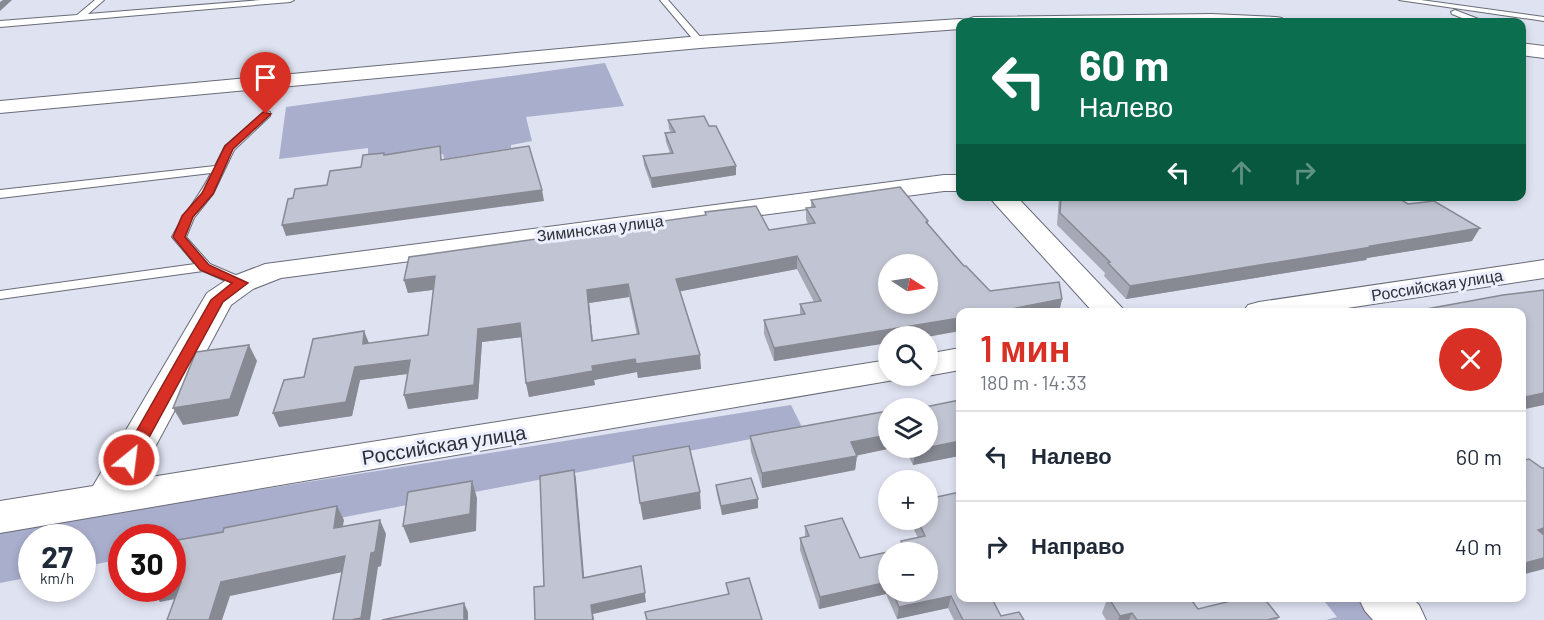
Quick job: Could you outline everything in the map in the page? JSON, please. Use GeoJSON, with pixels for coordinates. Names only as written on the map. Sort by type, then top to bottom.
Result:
{"type":"FeatureCollection","features":[{"type":"Feature","properties":{"kind":"street"},"geometry":{"type":"LineString","coordinates":[[0,107],[700,42],[956,24]]}},
{"type":"Feature","properties":{"kind":"street"},"geometry":{"type":"LineString","coordinates":[[1526,50],[1544,52]]}},
{"type":"Feature","properties":{"kind":"street","name":"Зиминская улица"},"geometry":{"type":"LineString","coordinates":[[106,500],[218,300],[242,283],[275,270],[956,183]]}},
{"type":"Feature","properties":{"kind":"street"},"geometry":{"type":"LineString","coordinates":[[1005,201],[1106,308]]}},
{"type":"Feature","properties":{"kind":"street","name":"Российская улица"},"geometry":{"type":"LineString","coordinates":[[1286,308],[1544,269]]}},
{"type":"Feature","properties":{"kind":"street"},"geometry":{"type":"LineString","coordinates":[[938,363],[956,360]]}},
{"type":"Feature","properties":{"kind":"street","name":"Российская улица"},"geometry":{"type":"LineString","coordinates":[[0,517],[878,373]]}},
{"type":"Feature","properties":{"kind":"street"},"geometry":{"type":"LineString","coordinates":[[1386,602],[1403,620]]}},
{"type":"Feature","properties":{"kind":"lane"},"geometry":{"type":"LineString","coordinates":[[80,17],[100,0]]}},
{"type":"Feature","properties":{"kind":"lane"},"geometry":{"type":"LineString","coordinates":[[0,24],[290,0]]}},
{"type":"Feature","properties":{"kind":"lane"},"geometry":{"type":"LineString","coordinates":[[664,0],[700,42]]}},
{"type":"Feature","properties":{"kind":"lane"},"geometry":{"type":"LineString","coordinates":[[1403,0],[1544,19]]}},
{"type":"Feature","properties":{"kind":"lane"},"geometry":{"type":"LineString","coordinates":[[1439,5],[1469,18]]}},
{"type":"Feature","properties":{"kind":"lane"},"geometry":{"type":"LineString","coordinates":[[242,283],[205,267],[179,237],[188,216],[207,194],[229,148],[266,114]]}},
{"type":"Feature","properties":{"kind":"lane"},"geometry":{"type":"LineString","coordinates":[[0,194],[219,169]]}},
{"type":"Feature","properties":{"kind":"lane"},"geometry":{"type":"LineString","coordinates":[[0,296],[205,267]]}},
{"type":"Feature","properties":{"kind":"shaded area"},"geometry":{"type":"Polygon","coordinates":[[[605,63],[624,106],[526,117],[532,141],[511,145],[511,148],[444,159],[443,154],[368,165],[368,148],[279,159],[286,107],[605,63]]]}},
{"type":"Feature","properties":{"kind":"shaded area"},"geometry":{"type":"Polygon","coordinates":[[[791,405],[803,429],[186,548],[186,524],[108,524],[108,562],[96,564],[96,524],[44,524],[791,405]]]}},
{"type":"Feature","properties":{"kind":"shaded area"},"geometry":{"type":"Polygon","coordinates":[[[18,528],[18,580],[0,583],[0,531],[18,528]]]}},
{"type":"Feature","properties":{"kind":"shaded area"},"geometry":{"type":"Polygon","coordinates":[[[1325,602],[1359,602],[1375,620],[1326,620],[1337,617],[1325,602]]]}},
{"type":"Feature","properties":{"kind":"building"},"geometry":{"type":"Polygon","coordinates":[[[704,116],[709,126],[716,126],[736,166],[651,178],[643,156],[673,153],[665,133],[675,132],[668,120],[704,116]]]}},
{"type":"Feature","properties":{"kind":"building"},"geometry":{"type":"Polygon","coordinates":[[[440,146],[441,160],[529,146],[542,190],[282,225],[288,199],[293,198],[295,189],[327,185],[330,171],[361,167],[363,155],[384,153],[384,155],[440,146]]]}},
{"type":"Feature","properties":{"kind":"building"},"geometry":{"type":"Polygon","coordinates":[[[900,187],[928,221],[926,222],[964,266],[990,291],[1059,282],[1062,299],[1016,308],[956,308],[956,319],[910,326],[878,326],[878,331],[774,348],[764,320],[805,314],[800,304],[821,301],[797,256],[676,279],[700,355],[636,364],[635,359],[592,366],[593,371],[526,383],[520,323],[478,329],[474,385],[404,395],[410,360],[355,367],[346,402],[273,413],[284,380],[304,377],[313,339],[364,331],[363,344],[428,335],[435,276],[404,280],[409,257],[756,206],[769,230],[815,223],[806,208],[815,207],[811,200],[900,187]],[[628,284],[587,290],[592,341],[639,334],[628,284]]]}},
{"type":"Feature","properties":{"kind":"building"},"geometry":{"type":"Polygon","coordinates":[[[1061,201],[1403,201],[1408,204],[1434,201],[1480,228],[1130,286],[1108,263],[1110,262],[1060,213],[1061,201]]]}},
{"type":"Feature","properties":{"kind":"building"},"geometry":{"type":"Polygon","coordinates":[[[1544,290],[1544,393],[1526,397],[1526,308],[1432,308],[1544,290]]]}},
{"type":"Feature","properties":{"kind":"building"},"geometry":{"type":"Polygon","coordinates":[[[249,345],[230,399],[173,408],[196,352],[249,345]]]}},
{"type":"Feature","properties":{"kind":"building"},"geometry":{"type":"Polygon","coordinates":[[[956,401],[956,442],[938,446],[938,404],[956,401]]]}},
{"type":"Feature","properties":{"kind":"building"},"geometry":{"type":"Polygon","coordinates":[[[878,413],[878,437],[851,442],[857,456],[762,473],[750,436],[878,413]]]}},
{"type":"Feature","properties":{"kind":"building"},"geometry":{"type":"Polygon","coordinates":[[[689,446],[700,492],[640,503],[633,456],[689,446]]]}},
{"type":"Feature","properties":{"kind":"building"},"geometry":{"type":"Polygon","coordinates":[[[1529,459],[1544,468],[1544,528],[1538,530],[1544,535],[1544,558],[1526,563],[1526,460],[1529,459]]]}},
{"type":"Feature","properties":{"kind":"building"},"geometry":{"type":"Polygon","coordinates":[[[574,470],[583,578],[641,566],[645,593],[591,605],[593,620],[535,620],[534,587],[544,586],[540,476],[574,470]]]}},
{"type":"Feature","properties":{"kind":"building"},"geometry":{"type":"Polygon","coordinates":[[[751,478],[758,499],[721,506],[716,485],[751,478]]]}},
{"type":"Feature","properties":{"kind":"building"},"geometry":{"type":"Polygon","coordinates":[[[472,481],[470,514],[403,526],[408,492],[472,481]]]}},
{"type":"Feature","properties":{"kind":"building"},"geometry":{"type":"Polygon","coordinates":[[[956,493],[956,602],[994,602],[1001,616],[1019,612],[1024,620],[963,620],[951,596],[938,599],[938,542],[901,541],[925,536],[922,530],[938,530],[938,497],[956,493]]]}},
{"type":"Feature","properties":{"kind":"building"},"geometry":{"type":"Polygon","coordinates":[[[337,506],[334,528],[380,520],[375,552],[371,553],[361,618],[333,620],[345,556],[221,582],[209,620],[167,620],[174,602],[186,602],[186,539],[223,532],[224,528],[337,506]]]}},
{"type":"Feature","properties":{"kind":"building"},"geometry":{"type":"Polygon","coordinates":[[[842,518],[860,558],[878,554],[878,584],[820,597],[800,538],[809,536],[805,526],[842,518]]]}},
{"type":"Feature","properties":{"kind":"building"},"geometry":{"type":"Polygon","coordinates":[[[749,578],[762,620],[647,620],[645,612],[729,594],[726,583],[749,578]]]}},
{"type":"Feature","properties":{"kind":"building"},"geometry":{"type":"Polygon","coordinates":[[[897,602],[923,602],[899,607],[897,602]]]}},
{"type":"Feature","properties":{"kind":"building"},"geometry":{"type":"Polygon","coordinates":[[[1111,602],[1193,602],[1198,609],[1227,602],[1267,602],[1279,617],[1267,620],[1137,620],[1132,613],[1120,616],[1111,602]]]}},
{"type":"Feature","properties":{"kind":"building"},"geometry":{"type":"Polygon","coordinates":[[[464,603],[464,620],[382,620],[464,603]]]}},
{"type":"Feature","properties":{"kind":"route"},"geometry":{"type":"LineString","coordinates":[[129,460],[218,300],[242,283],[205,267],[179,237],[188,216],[207,194],[229,148],[266,114]]}}]}
